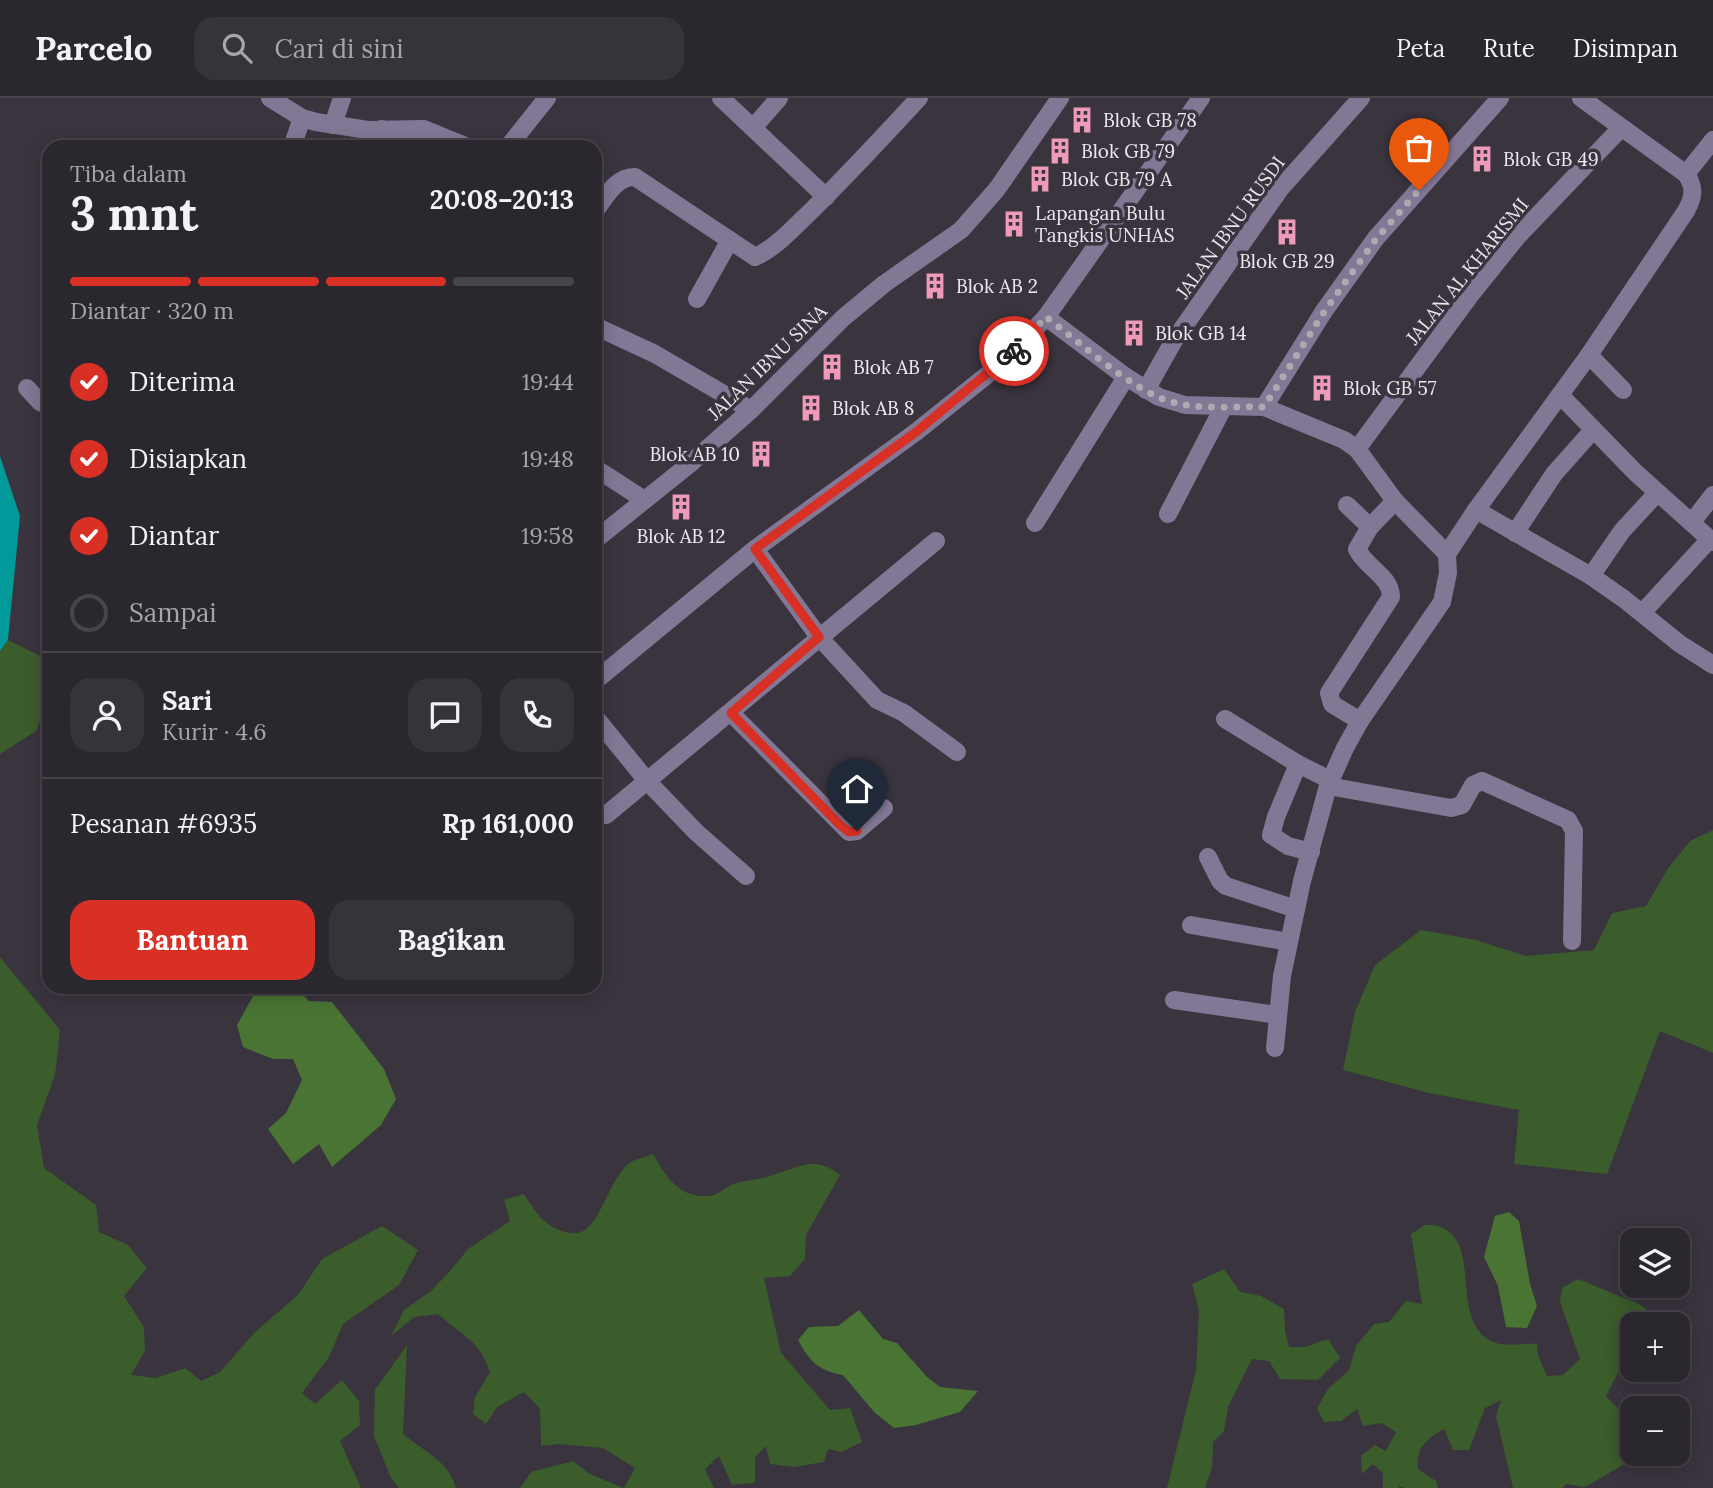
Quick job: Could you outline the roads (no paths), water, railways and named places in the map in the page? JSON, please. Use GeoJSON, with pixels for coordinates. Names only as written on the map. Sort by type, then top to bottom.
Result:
{"type":"FeatureCollection","features":[{"type":"Feature","properties":{"kind":"street"},"geometry":{"type":"LineString","coordinates":[[270,98],[302,118],[368,130],[382,138],[424,129],[451,140]]}},
{"type":"Feature","properties":{"kind":"street"},"geometry":{"type":"LineString","coordinates":[[333,125],[341,98]]}},
{"type":"Feature","properties":{"kind":"street"},"geometry":{"type":"LineString","coordinates":[[517,140],[547,98]]}},
{"type":"Feature","properties":{"kind":"street"},"geometry":{"type":"LineString","coordinates":[[721,98],[826,197]]}},
{"type":"Feature","properties":{"kind":"street"},"geometry":{"type":"LineString","coordinates":[[754,128],[779,98]]}},
{"type":"Feature","properties":{"kind":"street"},"geometry":{"type":"LineString","coordinates":[[602,199],[613,187],[630,176],[643,180],[755,257],[765,253],[826,197],[919,98]]}},
{"type":"Feature","properties":{"kind":"street","name":"JALAN IBNU SINA"},"geometry":{"type":"LineString","coordinates":[[602,534],[691,463],[751,410],[843,318],[884,284],[961,230],[997,189],[1060,98]]}},
{"type":"Feature","properties":{"kind":"street"},"geometry":{"type":"LineString","coordinates":[[602,675],[755,549],[916,432],[1002,363],[1046,317],[1201,98]]}},
{"type":"Feature","properties":{"kind":"street","name":"JALAN IBNU RUSDI"},"geometry":{"type":"LineString","coordinates":[[1146,390],[1173,342],[1280,189],[1361,98]]}},
{"type":"Feature","properties":{"kind":"street"},"geometry":{"type":"LineString","coordinates":[[1264,407],[1324,312],[1376,239],[1500,98]]}},
{"type":"Feature","properties":{"kind":"street"},"geometry":{"type":"LineString","coordinates":[[1275,1048],[1277,1016],[1289,942],[1329,783],[1360,721],[1442,602],[1448,573],[1447,554],[1589,355],[1686,211],[1693,194],[1686,174],[1621,128],[1603,104],[1581,98]]}},
{"type":"Feature","properties":{"kind":"street"},"geometry":{"type":"LineString","coordinates":[[294,140],[302,118]]}},
{"type":"Feature","properties":{"kind":"street","name":"JALAN AL KHARISMI"},"geometry":{"type":"LineString","coordinates":[[1357,449],[1472,292],[1510,247],[1621,128]]}},
{"type":"Feature","properties":{"kind":"street"},"geometry":{"type":"LineString","coordinates":[[1686,174],[1713,140]]}},
{"type":"Feature","properties":{"kind":"street"},"geometry":{"type":"LineString","coordinates":[[697,299],[730,240]]}},
{"type":"Feature","properties":{"kind":"street"},"geometry":{"type":"LineString","coordinates":[[1046,317],[1126,377],[1172,402],[1264,407],[1329,433],[1357,449],[1395,500],[1447,554]]}},
{"type":"Feature","properties":{"kind":"street"},"geometry":{"type":"LineString","coordinates":[[602,330],[655,354],[751,410]]}},
{"type":"Feature","properties":{"kind":"street"},"geometry":{"type":"LineString","coordinates":[[1589,355],[1623,390]]}},
{"type":"Feature","properties":{"kind":"street"},"geometry":{"type":"LineString","coordinates":[[1035,523],[1126,377]]}},
{"type":"Feature","properties":{"kind":"street"},"geometry":{"type":"LineString","coordinates":[[27,388],[42,403]]}},
{"type":"Feature","properties":{"kind":"street"},"geometry":{"type":"LineString","coordinates":[[1560,395],[1657,493],[1711,541],[1642,613]]}},
{"type":"Feature","properties":{"kind":"street"},"geometry":{"type":"LineString","coordinates":[[1168,514],[1224,406]]}},
{"type":"Feature","properties":{"kind":"street"},"geometry":{"type":"LineString","coordinates":[[1515,533],[1554,474],[1593,430]]}},
{"type":"Feature","properties":{"kind":"street"},"geometry":{"type":"LineString","coordinates":[[602,473],[643,499]]}},
{"type":"Feature","properties":{"kind":"street"},"geometry":{"type":"LineString","coordinates":[[1591,576],[1622,531],[1657,493]]}},
{"type":"Feature","properties":{"kind":"street"},"geometry":{"type":"LineString","coordinates":[[1692,522],[1713,495]]}},
{"type":"Feature","properties":{"kind":"street"},"geometry":{"type":"LineString","coordinates":[[1360,721],[1332,704],[1329,693],[1391,597],[1388,583],[1361,557],[1357,549],[1370,527],[1395,500]]}},
{"type":"Feature","properties":{"kind":"street"},"geometry":{"type":"LineString","coordinates":[[1347,505],[1370,527]]}},
{"type":"Feature","properties":{"kind":"street"},"geometry":{"type":"LineString","coordinates":[[1476,510],[1591,576],[1680,644],[1713,665]]}},
{"type":"Feature","properties":{"kind":"street"},"geometry":{"type":"LineString","coordinates":[[606,815],[936,541]]}},
{"type":"Feature","properties":{"kind":"street"},"geometry":{"type":"LineString","coordinates":[[755,549],[819,637],[877,700],[919,723],[957,752]]}},
{"type":"Feature","properties":{"kind":"street"},"geometry":{"type":"LineString","coordinates":[[731,713],[849,832],[857,831],[884,808]]}},
{"type":"Feature","properties":{"kind":"street"},"geometry":{"type":"LineString","coordinates":[[1225,719],[1329,783],[1451,808],[1462,805],[1473,785],[1482,781],[1568,820],[1574,831],[1572,941]]}},
{"type":"Feature","properties":{"kind":"street"},"geometry":{"type":"LineString","coordinates":[[602,726],[648,782],[696,832],[746,876]]}},
{"type":"Feature","properties":{"kind":"street"},"geometry":{"type":"LineString","coordinates":[[1298,764],[1271,835],[1288,846],[1311,852]]}},
{"type":"Feature","properties":{"kind":"street"},"geometry":{"type":"LineString","coordinates":[[1208,857],[1220,881],[1226,886],[1296,909]]}},
{"type":"Feature","properties":{"kind":"street"},"geometry":{"type":"LineString","coordinates":[[1191,925],[1289,942]]}},
{"type":"Feature","properties":{"kind":"street"},"geometry":{"type":"LineString","coordinates":[[1174,1000],[1277,1016]]}},
{"type":"Feature","properties":{"kind":"water"},"geometry":{"type":"Polygon","coordinates":[[[0,456],[20,516],[8,640],[0,651],[0,456]]]}},
{"type":"Feature","properties":{"kind":"place","name":"Blok GB 78"},"geometry":{"type":"Point","coordinates":[1082,120]}},
{"type":"Feature","properties":{"kind":"place","name":"Blok GB 79"},"geometry":{"type":"Point","coordinates":[1060,151]}},
{"type":"Feature","properties":{"kind":"place","name":"Blok GB 49"},"geometry":{"type":"Point","coordinates":[1482,159]}},
{"type":"Feature","properties":{"kind":"place","name":"Blok GB 79 A"},"geometry":{"type":"Point","coordinates":[1040,179]}},
{"type":"Feature","properties":{"kind":"place","name":"Lapangan Bulu Tangkis UNHAS"},"geometry":{"type":"Point","coordinates":[1014,224]}},
{"type":"Feature","properties":{"kind":"place","name":"Blok GB 29"},"geometry":{"type":"Point","coordinates":[1287,232]}},
{"type":"Feature","properties":{"kind":"place","name":"Blok AB 2"},"geometry":{"type":"Point","coordinates":[935,286]}},
{"type":"Feature","properties":{"kind":"place","name":"Blok GB 14"},"geometry":{"type":"Point","coordinates":[1134,333]}},
{"type":"Feature","properties":{"kind":"place","name":"Blok AB 7"},"geometry":{"type":"Point","coordinates":[832,367]}},
{"type":"Feature","properties":{"kind":"place","name":"Blok GB 57"},"geometry":{"type":"Point","coordinates":[1322,388]}},
{"type":"Feature","properties":{"kind":"place","name":"Blok AB 8"},"geometry":{"type":"Point","coordinates":[811,408]}},
{"type":"Feature","properties":{"kind":"place","name":"Blok AB 10"},"geometry":{"type":"Point","coordinates":[761,454]}},
{"type":"Feature","properties":{"kind":"place","name":"Blok AB 12"},"geometry":{"type":"Point","coordinates":[681,507]}}]}
